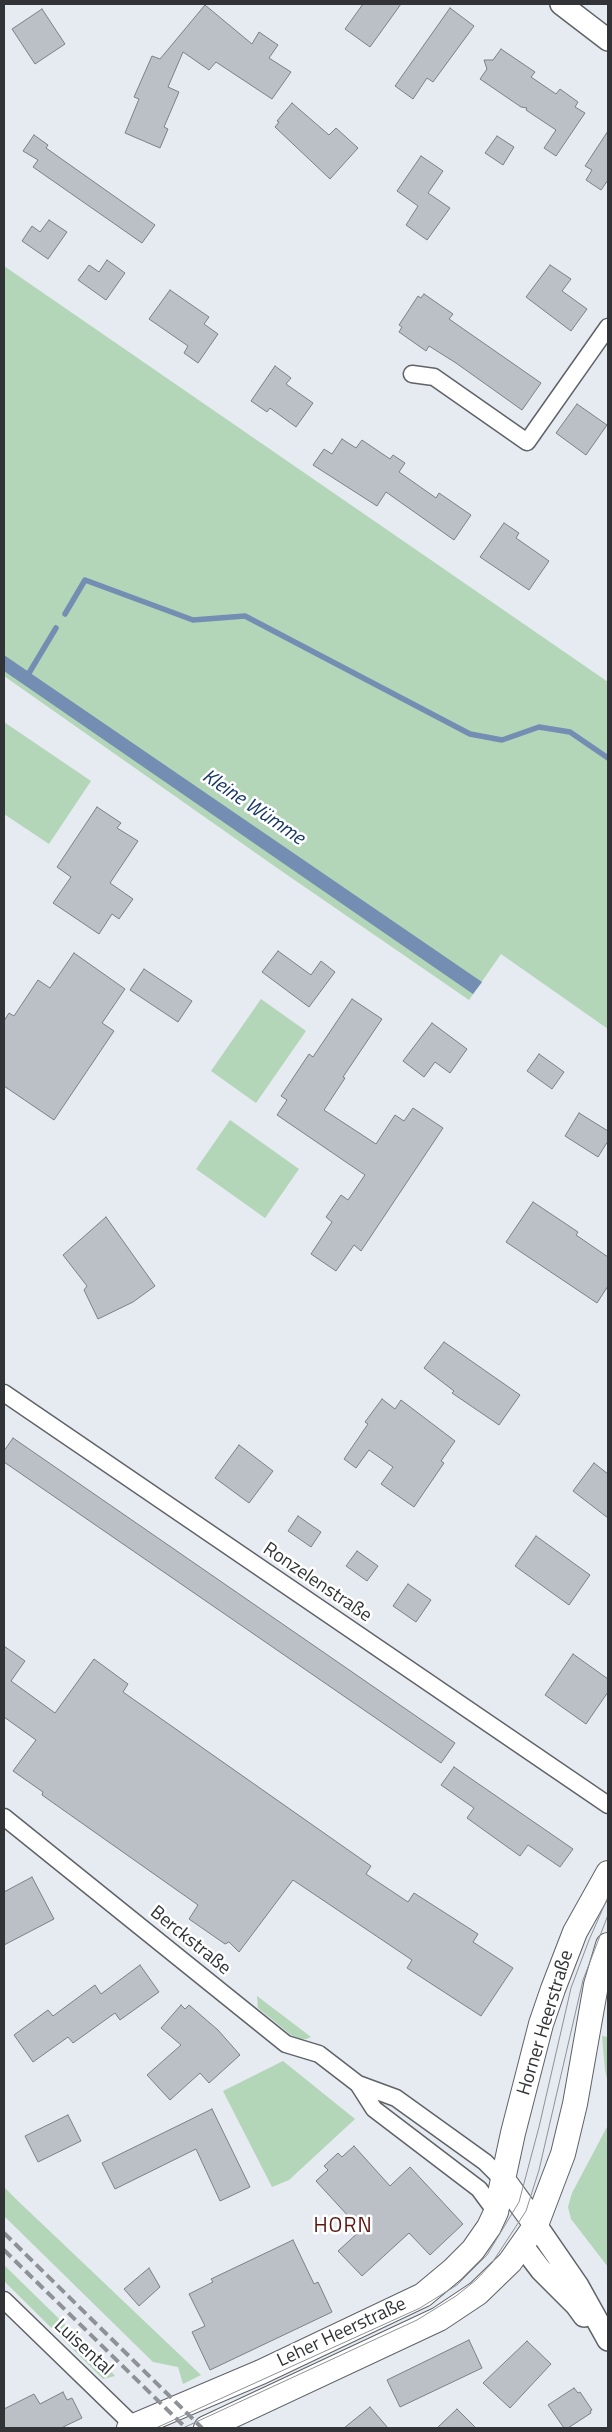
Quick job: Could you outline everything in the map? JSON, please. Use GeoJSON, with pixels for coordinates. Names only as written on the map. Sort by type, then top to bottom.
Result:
{"type":"FeatureCollection","features":[{"type":"Feature","properties":{"kind":"main road","name":"Horner Heerstraße"},"geometry":{"type":"LineString","coordinates":[[504,2182],[516,2124],[541,2024],[575,1932],[608,1873]]}},
{"type":"Feature","properties":{"kind":"main road","name":"Horner Heerstraße"},"geometry":{"type":"LineString","coordinates":[[536,2225],[563,2154],[575,2104],[596,1985],[608,1945]]}},
{"type":"Feature","properties":{"kind":"main road","name":"Leher Heerstraße"},"geometry":{"type":"LineString","coordinates":[[133,2428],[286,2360],[422,2295],[453,2270],[472,2250],[489,2227],[496,2212],[504,2182]]}},
{"type":"Feature","properties":{"kind":"main road"},"geometry":{"type":"LineString","coordinates":[[504,2182],[536,2225]]}},
{"type":"Feature","properties":{"kind":"main road"},"geometry":{"type":"LineString","coordinates":[[496,2212],[522,2245]]}},
{"type":"Feature","properties":{"kind":"main road","name":"Leher Heerstraße"},"geometry":{"type":"LineString","coordinates":[[206,2428],[439,2320],[478,2293],[510,2262],[536,2225]]}},
{"type":"Feature","properties":{"kind":"street"},"geometry":{"type":"LineString","coordinates":[[561,4],[608,40]]}},
{"type":"Feature","properties":{"kind":"street"},"geometry":{"type":"LineString","coordinates":[[412,374],[434,377],[527,442],[608,327]]}},
{"type":"Feature","properties":{"kind":"street","name":"Ronzelenstraße"},"geometry":{"type":"LineString","coordinates":[[4,1393],[608,1805]]}},
{"type":"Feature","properties":{"kind":"street","name":"Berckstraße"},"geometry":{"type":"LineString","coordinates":[[4,1817],[286,2044],[319,2054],[358,2084],[396,2098],[484,2162],[504,2182]]}},
{"type":"Feature","properties":{"kind":"street","name":"Berckstraße"},"geometry":{"type":"LineString","coordinates":[[358,2084],[374,2108],[479,2189],[496,2212]]}},
{"type":"Feature","properties":{"kind":"street"},"geometry":{"type":"LineString","coordinates":[[536,2225],[573,2278],[608,2340]]}},
{"type":"Feature","properties":{"kind":"street"},"geometry":{"type":"LineString","coordinates":[[522,2245],[541,2270],[576,2305],[608,2350]]}},
{"type":"Feature","properties":{"kind":"street","name":"Luisental"},"geometry":{"type":"LineString","coordinates":[[4,2300],[133,2428]]}},
{"type":"Feature","properties":{"kind":"green space"},"geometry":{"type":"Polygon","coordinates":[[[4,266],[608,682],[608,1029],[501,954],[469,1000],[4,676],[4,266]]]}},
{"type":"Feature","properties":{"kind":"green space"},"geometry":{"type":"Polygon","coordinates":[[[4,722],[91,781],[49,844],[4,814],[4,722]]]}},
{"type":"Feature","properties":{"kind":"green space"},"geometry":{"type":"Polygon","coordinates":[[[261,999],[306,1031],[256,1103],[211,1071],[261,999]]]}},
{"type":"Feature","properties":{"kind":"green space"},"geometry":{"type":"Polygon","coordinates":[[[230,1120],[299,1169],[265,1218],[196,1169],[230,1120]]]}},
{"type":"Feature","properties":{"kind":"green space"},"geometry":{"type":"Polygon","coordinates":[[[257,1996],[311,2037],[296,2039],[258,2008],[257,1996]]]}},
{"type":"Feature","properties":{"kind":"green space"},"geometry":{"type":"Polygon","coordinates":[[[602,2036],[608,2037],[608,2083],[605,2070],[602,2036]]]}},
{"type":"Feature","properties":{"kind":"green space"},"geometry":{"type":"Polygon","coordinates":[[[283,2061],[355,2119],[289,2180],[272,2187],[223,2091],[283,2061]]]}},
{"type":"Feature","properties":{"kind":"green space"},"geometry":{"type":"Polygon","coordinates":[[[608,2125],[608,2267],[571,2219],[568,2207],[572,2193],[608,2125]]]}},
{"type":"Feature","properties":{"kind":"green space"},"geometry":{"type":"Polygon","coordinates":[[[4,2187],[201,2375],[183,2384],[178,2367],[153,2362],[4,2216],[4,2187]]]}},
{"type":"Feature","properties":{"kind":"green space"},"geometry":{"type":"Polygon","coordinates":[[[4,2265],[115,2376],[103,2379],[4,2281],[4,2265]]]}},
{"type":"Feature","properties":{"kind":"water"},"geometry":{"type":"Polygon","coordinates":[[[4,655],[482,982],[473,994],[4,671],[4,655]]]}},
{"type":"Feature","properties":{"kind":"building"},"geometry":{"type":"Polygon","coordinates":[[[363,4],[401,4],[370,47],[345,29],[363,4]]]}},
{"type":"Feature","properties":{"kind":"building"},"geometry":{"type":"Polygon","coordinates":[[[205,5],[252,44],[259,32],[278,45],[269,58],[291,72],[272,99],[216,62],[209,70],[183,52],[168,87],[179,92],[164,127],[168,129],[160,148],[125,133],[139,99],[134,97],[152,56],[160,59],[205,5]]]}},
{"type":"Feature","properties":{"kind":"building"},"geometry":{"type":"Polygon","coordinates":[[[450,8],[474,26],[433,82],[427,78],[413,99],[395,86],[450,8]]]}},
{"type":"Feature","properties":{"kind":"building"},"geometry":{"type":"Polygon","coordinates":[[[42,9],[65,44],[35,64],[12,29],[42,9]]]}},
{"type":"Feature","properties":{"kind":"building"},"geometry":{"type":"Polygon","coordinates":[[[501,49],[535,72],[531,77],[556,94],[560,89],[578,102],[575,107],[585,113],[556,156],[544,148],[556,130],[526,110],[527,108],[521,107],[480,79],[487,69],[484,60],[493,60],[501,49]]]}},
{"type":"Feature","properties":{"kind":"building"},"geometry":{"type":"Polygon","coordinates":[[[292,103],[329,135],[336,128],[358,148],[330,179],[275,127],[279,122],[277,121],[292,103]]]}},
{"type":"Feature","properties":{"kind":"building"},"geometry":{"type":"Polygon","coordinates":[[[608,131],[608,180],[601,190],[586,180],[592,170],[585,166],[608,131]]]}},
{"type":"Feature","properties":{"kind":"building"},"geometry":{"type":"Polygon","coordinates":[[[34,135],[48,145],[46,148],[155,225],[142,243],[33,167],[38,160],[23,151],[34,135]]]}},
{"type":"Feature","properties":{"kind":"building"},"geometry":{"type":"Polygon","coordinates":[[[497,136],[514,147],[503,165],[485,153],[497,136]]]}},
{"type":"Feature","properties":{"kind":"building"},"geometry":{"type":"Polygon","coordinates":[[[421,156],[443,171],[428,193],[450,208],[427,240],[406,225],[418,206],[397,191],[421,156]]]}},
{"type":"Feature","properties":{"kind":"building"},"geometry":{"type":"Polygon","coordinates":[[[49,220],[67,232],[48,259],[22,241],[32,226],[40,232],[49,220]]]}},
{"type":"Feature","properties":{"kind":"building"},"geometry":{"type":"Polygon","coordinates":[[[107,260],[125,273],[106,300],[78,280],[89,265],[99,272],[107,260]]]}},
{"type":"Feature","properties":{"kind":"building"},"geometry":{"type":"Polygon","coordinates":[[[550,265],[571,279],[562,291],[587,309],[571,331],[526,297],[550,265]]]}},
{"type":"Feature","properties":{"kind":"building"},"geometry":{"type":"Polygon","coordinates":[[[170,290],[209,317],[204,324],[218,334],[198,363],[184,353],[188,346],[149,319],[170,290]]]}},
{"type":"Feature","properties":{"kind":"building"},"geometry":{"type":"Polygon","coordinates":[[[424,294],[453,314],[449,319],[541,383],[522,410],[456,363],[429,346],[426,351],[399,332],[402,327],[399,325],[418,296],[421,298],[424,294]]]}},
{"type":"Feature","properties":{"kind":"building"},"geometry":{"type":"Polygon","coordinates":[[[275,366],[291,378],[286,384],[313,403],[296,427],[270,408],[267,412],[251,401],[275,366]]]}},
{"type":"Feature","properties":{"kind":"building"},"geometry":{"type":"Polygon","coordinates":[[[577,404],[607,425],[586,455],[556,433],[577,404]]]}},
{"type":"Feature","properties":{"kind":"building"},"geometry":{"type":"Polygon","coordinates":[[[342,439],[356,448],[362,440],[390,459],[393,455],[405,463],[399,472],[436,498],[439,493],[471,515],[454,540],[386,492],[377,506],[313,465],[324,449],[332,454],[342,439]]]}},
{"type":"Feature","properties":{"kind":"building"},"geometry":{"type":"Polygon","coordinates":[[[504,523],[519,533],[516,538],[549,561],[529,590],[480,557],[504,523]]]}},
{"type":"Feature","properties":{"kind":"building"},"geometry":{"type":"Polygon","coordinates":[[[97,807],[121,823],[117,828],[138,841],[110,883],[133,899],[119,919],[112,914],[99,934],[53,903],[71,877],[57,867],[97,807]]]}},
{"type":"Feature","properties":{"kind":"building"},"geometry":{"type":"Polygon","coordinates":[[[278,951],[311,975],[321,961],[335,972],[309,1007],[262,972],[278,951]]]}},
{"type":"Feature","properties":{"kind":"building"},"geometry":{"type":"Polygon","coordinates":[[[74,953],[125,989],[102,1023],[114,1031],[54,1120],[4,1086],[4,1021],[9,1013],[14,1016],[38,980],[50,988],[74,953]]]}},
{"type":"Feature","properties":{"kind":"building"},"geometry":{"type":"Polygon","coordinates":[[[144,969],[192,1001],[178,1022],[130,990],[144,969]]]}},
{"type":"Feature","properties":{"kind":"building"},"geometry":{"type":"Polygon","coordinates":[[[352,999],[382,1019],[343,1077],[345,1078],[324,1110],[376,1144],[395,1115],[404,1121],[413,1108],[443,1128],[361,1251],[354,1245],[336,1271],[311,1254],[332,1222],[326,1217],[341,1195],[348,1200],[365,1175],[277,1115],[287,1100],[281,1096],[309,1054],[313,1057],[352,999]]]}},
{"type":"Feature","properties":{"kind":"building"},"geometry":{"type":"Polygon","coordinates":[[[432,1023],[467,1049],[450,1073],[435,1062],[424,1077],[403,1061],[432,1023]]]}},
{"type":"Feature","properties":{"kind":"building"},"geometry":{"type":"Polygon","coordinates":[[[539,1054],[564,1072],[552,1089],[527,1071],[539,1054]]]}},
{"type":"Feature","properties":{"kind":"building"},"geometry":{"type":"Polygon","coordinates":[[[579,1113],[608,1131],[608,1141],[598,1157],[565,1136],[579,1113]]]}},
{"type":"Feature","properties":{"kind":"building"},"geometry":{"type":"Polygon","coordinates":[[[533,1202],[578,1232],[576,1235],[608,1257],[608,1286],[597,1303],[506,1242],[533,1202]]]}},
{"type":"Feature","properties":{"kind":"building"},"geometry":{"type":"Polygon","coordinates":[[[106,1217],[155,1286],[133,1302],[98,1319],[84,1290],[87,1286],[63,1255],[106,1217]]]}},
{"type":"Feature","properties":{"kind":"building"},"geometry":{"type":"Polygon","coordinates":[[[444,1342],[520,1395],[499,1425],[452,1393],[454,1391],[424,1368],[444,1342]]]}},
{"type":"Feature","properties":{"kind":"building"},"geometry":{"type":"Polygon","coordinates":[[[382,1399],[395,1409],[401,1400],[455,1441],[441,1461],[444,1463],[414,1507],[381,1484],[393,1467],[369,1450],[356,1468],[344,1459],[368,1424],[365,1422],[382,1399]]]}},
{"type":"Feature","properties":{"kind":"building"},"geometry":{"type":"Polygon","coordinates":[[[13,1438],[455,1743],[441,1763],[4,1462],[4,1451],[13,1438]]]}},
{"type":"Feature","properties":{"kind":"building"},"geometry":{"type":"Polygon","coordinates":[[[239,1445],[273,1471],[249,1503],[215,1478],[239,1445]]]}},
{"type":"Feature","properties":{"kind":"building"},"geometry":{"type":"Polygon","coordinates":[[[594,1463],[608,1474],[608,1518],[573,1491],[594,1463]]]}},
{"type":"Feature","properties":{"kind":"building"},"geometry":{"type":"Polygon","coordinates":[[[298,1516],[321,1532],[311,1547],[288,1531],[298,1516]]]}},
{"type":"Feature","properties":{"kind":"building"},"geometry":{"type":"Polygon","coordinates":[[[536,1536],[590,1575],[569,1605],[515,1566],[536,1536]]]}},
{"type":"Feature","properties":{"kind":"building"},"geometry":{"type":"Polygon","coordinates":[[[357,1551],[378,1566],[367,1581],[346,1566],[357,1551]]]}},
{"type":"Feature","properties":{"kind":"building"},"geometry":{"type":"Polygon","coordinates":[[[408,1584],[431,1600],[416,1622],[393,1606],[408,1584]]]}},
{"type":"Feature","properties":{"kind":"building"},"geometry":{"type":"Polygon","coordinates":[[[4,1646],[25,1661],[11,1681],[55,1713],[94,1659],[128,1684],[123,1692],[371,1866],[366,1874],[408,1902],[414,1893],[478,1934],[473,1942],[513,1968],[481,2016],[407,1968],[412,1960],[293,1880],[239,1952],[229,1942],[225,1944],[189,1919],[198,1905],[42,1795],[43,1792],[13,1771],[36,1740],[4,1717],[4,1646]]]}},
{"type":"Feature","properties":{"kind":"building"},"geometry":{"type":"Polygon","coordinates":[[[573,1654],[608,1679],[608,1692],[586,1724],[545,1695],[573,1654]]]}},
{"type":"Feature","properties":{"kind":"building"},"geometry":{"type":"Polygon","coordinates":[[[454,1767],[573,1849],[560,1867],[528,1845],[520,1856],[467,1818],[474,1808],[441,1785],[454,1767]]]}},
{"type":"Feature","properties":{"kind":"building"},"geometry":{"type":"Polygon","coordinates":[[[32,1877],[54,1919],[4,1945],[4,1892],[32,1877]]]}},
{"type":"Feature","properties":{"kind":"building"},"geometry":{"type":"Polygon","coordinates":[[[140,1965],[159,1992],[120,2020],[115,2013],[73,2043],[68,2037],[33,2062],[14,2035],[48,2010],[53,2016],[95,1985],[101,1994],[140,1965]]]}},
{"type":"Feature","properties":{"kind":"building"},"geometry":{"type":"Polygon","coordinates":[[[181,2005],[185,2009],[189,2005],[218,2030],[240,2055],[209,2083],[200,2073],[170,2100],[147,2075],[181,2045],[161,2028],[181,2005]]]}},
{"type":"Feature","properties":{"kind":"building"},"geometry":{"type":"Polygon","coordinates":[[[212,2109],[250,2187],[220,2201],[196,2149],[115,2189],[102,2163],[212,2109]]]}},
{"type":"Feature","properties":{"kind":"building"},"geometry":{"type":"Polygon","coordinates":[[[68,2115],[81,2141],[38,2162],[25,2136],[68,2115]]]}},
{"type":"Feature","properties":{"kind":"building"},"geometry":{"type":"Polygon","coordinates":[[[354,2146],[390,2186],[410,2167],[463,2224],[430,2255],[409,2233],[362,2276],[338,2251],[361,2230],[316,2181],[328,2170],[324,2166],[338,2153],[342,2157],[354,2146]]]}},
{"type":"Feature","properties":{"kind":"building"},"geometry":{"type":"Polygon","coordinates":[[[293,2240],[314,2284],[318,2282],[332,2312],[210,2370],[192,2332],[205,2326],[189,2294],[213,2282],[211,2279],[293,2240]]]}},
{"type":"Feature","properties":{"kind":"building"},"geometry":{"type":"Polygon","coordinates":[[[149,2268],[160,2287],[139,2306],[124,2289],[149,2268]]]}},
{"type":"Feature","properties":{"kind":"building"},"geometry":{"type":"Polygon","coordinates":[[[469,2340],[482,2368],[400,2407],[387,2380],[469,2340]]]}},
{"type":"Feature","properties":{"kind":"building"},"geometry":{"type":"Polygon","coordinates":[[[527,2341],[551,2364],[510,2408],[483,2383],[527,2341]]]}},
{"type":"Feature","properties":{"kind":"building"},"geometry":{"type":"Polygon","coordinates":[[[574,2388],[578,2393],[580,2392],[592,2410],[590,2411],[591,2413],[568,2428],[564,2428],[548,2405],[574,2388]]]}},
{"type":"Feature","properties":{"kind":"building"},"geometry":{"type":"Polygon","coordinates":[[[63,2392],[67,2400],[72,2398],[82,2418],[61,2428],[4,2428],[4,2409],[34,2394],[40,2404],[63,2392]]]}},
{"type":"Feature","properties":{"kind":"building"},"geometry":{"type":"Polygon","coordinates":[[[370,2407],[388,2428],[344,2428],[370,2407]]]}},
{"type":"Feature","properties":{"kind":"building"},"geometry":{"type":"Polygon","coordinates":[[[457,2409],[476,2428],[437,2428],[457,2409]]]}},
{"type":"Feature","properties":{"kind":"waterway"},"geometry":{"type":"LineString","coordinates":[[65,614],[85,580],[193,620],[245,616],[470,734],[502,740],[539,727],[570,732],[608,758]]}},
{"type":"Feature","properties":{"kind":"waterway"},"geometry":{"type":"LineString","coordinates":[[26,678],[56,628]]}},
{"type":"Feature","properties":{"kind":"tram line"},"geometry":{"type":"LineString","coordinates":[[156,2428],[420,2308],[457,2285],[487,2255],[519,2202],[539,2127],[571,1988],[608,1897]]}},
{"type":"Feature","properties":{"kind":"tram line"},"geometry":{"type":"LineString","coordinates":[[183,2428],[417,2320],[456,2296],[476,2280],[492,2263],[526,2211],[539,2170],[583,1980],[608,1915]]}},
{"type":"Feature","properties":{"kind":"railway"},"geometry":{"type":"LineString","coordinates":[[4,2233],[202,2428]]}},
{"type":"Feature","properties":{"kind":"railway"},"geometry":{"type":"LineString","coordinates":[[4,2250],[186,2428]]}},
{"type":"Feature","properties":{"kind":"district","name":"HORN"},"geometry":{"type":"Point","coordinates":[343,2227]}},
{"type":"Feature","properties":{"kind":"water label","name":"Kleine Wümme"},"geometry":{"type":"Point","coordinates":[253,808]}}]}
